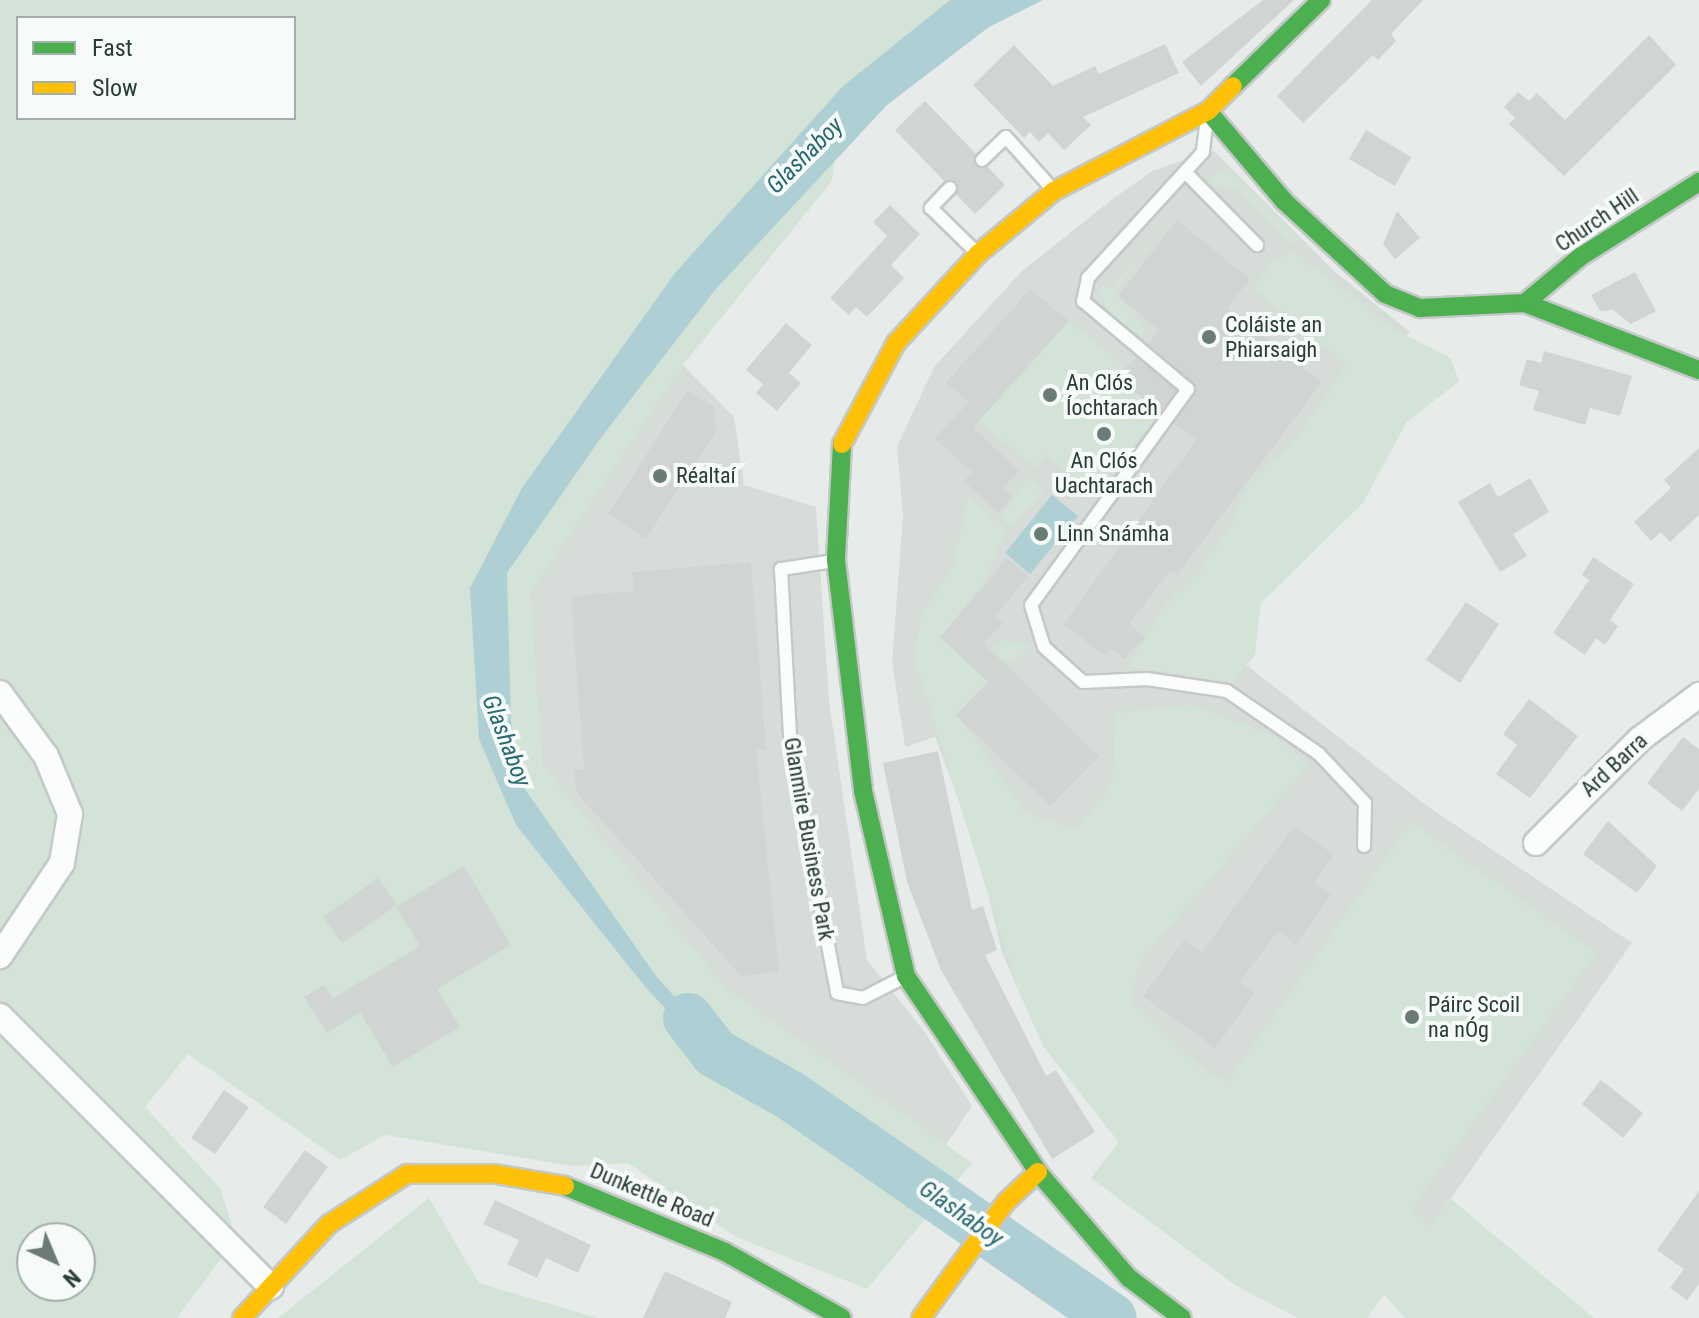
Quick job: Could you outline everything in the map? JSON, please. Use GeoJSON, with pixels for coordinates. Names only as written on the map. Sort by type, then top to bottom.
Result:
{"type":"FeatureCollection","features":[{"type":"Feature","properties":{"kind":"street"},"geometry":{"type":"LineString","coordinates":[[1182,1318],[1129,1278],[1038,1172],[906,976],[863,791],[836,560],[840,449],[851,420],[896,343],[978,254],[1054,191],[1208,111],[1321,0]]}},
{"type":"Feature","properties":{"kind":"street"},"geometry":{"type":"LineString","coordinates":[[1208,111],[1284,201],[1385,294],[1420,308],[1525,303],[1699,370]]}},
{"type":"Feature","properties":{"kind":"street","name":"Church Hill"},"geometry":{"type":"LineString","coordinates":[[1525,303],[1580,257],[1699,182]]}},
{"type":"Feature","properties":{"kind":"street"},"geometry":{"type":"LineString","coordinates":[[0,693],[46,756],[70,814],[62,863],[0,956]]}},
{"type":"Feature","properties":{"kind":"street","name":"Ard Barra"},"geometry":{"type":"LineString","coordinates":[[1536,843],[1618,758],[1699,695]]}},
{"type":"Feature","properties":{"kind":"street"},"geometry":{"type":"LineString","coordinates":[[0,1016],[271,1287]]}},
{"type":"Feature","properties":{"kind":"street"},"geometry":{"type":"LineString","coordinates":[[921,1318],[1006,1202],[1038,1172]]}},
{"type":"Feature","properties":{"kind":"street","name":"Dunkettle Road"},"geometry":{"type":"LineString","coordinates":[[242,1318],[329,1224],[407,1174],[495,1174],[584,1189],[725,1252],[842,1318]]}},
{"type":"Feature","properties":{"kind":"lane"},"geometry":{"type":"LineString","coordinates":[[1208,111],[1203,152],[1187,174],[1088,278],[1083,301],[1188,389],[1031,605],[1044,647],[1083,682],[1147,679],[1227,691],[1319,754],[1365,803],[1364,846]]}},
{"type":"Feature","properties":{"kind":"lane"},"geometry":{"type":"LineString","coordinates":[[982,160],[1006,137],[1054,191]]}},
{"type":"Feature","properties":{"kind":"lane"},"geometry":{"type":"LineString","coordinates":[[1187,174],[1257,245]]}},
{"type":"Feature","properties":{"kind":"lane"},"geometry":{"type":"LineString","coordinates":[[950,188],[931,208],[978,254]]}},
{"type":"Feature","properties":{"kind":"lane","name":"Glanmire Business Park"},"geometry":{"type":"LineString","coordinates":[[836,560],[781,569],[791,753],[837,993],[863,998],[906,976]]}},
{"type":"Feature","properties":{"kind":"shaded area"},"geometry":{"type":"Polygon","coordinates":[[[1213,150],[1334,271],[1410,332],[1185,617],[1427,806],[1632,943],[1366,1318],[1298,1318],[1237,1286],[1091,1178],[1119,1142],[1043,1046],[1002,953],[978,851],[935,737],[905,747],[892,662],[903,516],[897,447],[934,367],[1021,272],[1110,201],[1152,171],[1213,150]]]}},
{"type":"Feature","properties":{"kind":"shaded area"},"geometry":{"type":"Polygon","coordinates":[[[683,365],[734,417],[744,485],[816,507],[829,701],[867,960],[924,1031],[972,1106],[946,1145],[726,989],[542,766],[529,584],[683,365]]]}},
{"type":"Feature","properties":{"kind":"green space"},"geometry":{"type":"Polygon","coordinates":[[[0,0],[950,0],[843,86],[832,181],[683,365],[530,593],[542,766],[726,989],[972,1163],[867,1289],[736,1237],[628,1163],[573,1166],[385,1135],[340,1160],[188,1054],[145,1107],[220,1188],[236,1238],[177,1318],[0,1318],[0,0]]]}},
{"type":"Feature","properties":{"kind":"green space"},"geometry":{"type":"Polygon","coordinates":[[[1227,168],[1299,238],[1293,244],[1237,189],[1204,185],[1227,168]]]}},
{"type":"Feature","properties":{"kind":"green space"},"geometry":{"type":"Polygon","coordinates":[[[1172,216],[1114,292],[1145,328],[1141,342],[1108,313],[1100,296],[1103,285],[1113,288],[1172,216]]]}},
{"type":"Feature","properties":{"kind":"green space"},"geometry":{"type":"Polygon","coordinates":[[[1294,252],[1396,330],[1451,358],[1459,381],[1406,423],[1363,503],[1261,603],[1255,655],[1231,683],[1129,666],[1164,606],[1197,574],[1231,524],[1250,480],[1290,447],[1347,365],[1254,289],[1270,264],[1294,252]]]}},
{"type":"Feature","properties":{"kind":"green space","name":"An Clós Íochtarach"},"geometry":{"type":"Polygon","coordinates":[[[1069,321],[1125,366],[1116,377],[1161,413],[1091,493],[1047,455],[1035,468],[979,421],[1069,321]]]}},
{"type":"Feature","properties":{"kind":"green space"},"geometry":{"type":"Polygon","coordinates":[[[1028,478],[1044,491],[1010,527],[1001,517],[1028,478]]]}},
{"type":"Feature","properties":{"kind":"green space"},"geometry":{"type":"Polygon","coordinates":[[[968,496],[1006,530],[976,600],[940,638],[966,662],[1006,640],[1032,647],[1005,664],[957,715],[1025,812],[1076,829],[1113,783],[1115,713],[1192,705],[1274,736],[1308,765],[1140,961],[1130,1000],[1209,1074],[1228,1081],[1411,822],[1596,953],[1411,1209],[1430,1227],[1451,1199],[1594,1318],[1405,1318],[1384,1294],[1367,1318],[1298,1318],[1237,1286],[1091,1178],[1119,1142],[1043,1046],[1017,987],[915,661],[920,617],[953,567],[968,496]]]}},
{"type":"Feature","properties":{"kind":"green space"},"geometry":{"type":"Polygon","coordinates":[[[429,1198],[479,1283],[597,1318],[278,1318],[429,1198]]]}},
{"type":"Feature","properties":{"kind":"water"},"geometry":{"type":"Polygon","coordinates":[[[950,0],[1043,0],[989,27],[887,105],[715,290],[600,439],[507,573],[511,721],[520,782],[656,976],[736,1065],[943,1204],[1136,1318],[1075,1318],[728,1075],[647,989],[516,825],[479,739],[470,588],[522,488],[675,273],[843,86],[950,0]]]}},
{"type":"Feature","properties":{"kind":"water","name":"Linn Snámha"},"geometry":{"type":"Polygon","coordinates":[[[1052,495],[1078,516],[1030,574],[1005,553],[1052,495]]]}},
{"type":"Feature","properties":{"kind":"building"},"geometry":{"type":"Polygon","coordinates":[[[1263,0],[1294,0],[1201,86],[1182,62],[1263,0]]]}},
{"type":"Feature","properties":{"kind":"building"},"geometry":{"type":"Polygon","coordinates":[[[1372,0],[1423,0],[1391,34],[1396,41],[1378,60],[1373,55],[1303,123],[1277,96],[1372,0]]]}},
{"type":"Feature","properties":{"kind":"building"},"geometry":{"type":"Polygon","coordinates":[[[1649,35],[1676,65],[1564,176],[1509,124],[1515,118],[1504,107],[1518,92],[1529,101],[1537,93],[1565,120],[1649,35]]]}},
{"type":"Feature","properties":{"kind":"building"},"geometry":{"type":"Polygon","coordinates":[[[1165,44],[1179,73],[1083,117],[1091,125],[1064,150],[1048,133],[1039,142],[1030,132],[1024,138],[973,85],[1014,45],[1053,86],[1095,66],[1099,74],[1165,44]]]}},
{"type":"Feature","properties":{"kind":"building"},"geometry":{"type":"Polygon","coordinates":[[[925,101],[976,154],[975,166],[988,167],[1005,185],[975,214],[956,194],[957,182],[944,181],[895,130],[925,101]]]}},
{"type":"Feature","properties":{"kind":"building"},"geometry":{"type":"Polygon","coordinates":[[[1366,130],[1411,157],[1395,186],[1349,159],[1366,130]]]}},
{"type":"Feature","properties":{"kind":"building"},"geometry":{"type":"Polygon","coordinates":[[[890,205],[920,234],[891,265],[904,278],[867,317],[856,307],[849,315],[830,298],[887,236],[873,222],[890,205]]]}},
{"type":"Feature","properties":{"kind":"building"},"geometry":{"type":"Polygon","coordinates":[[[1397,211],[1420,238],[1395,259],[1383,244],[1397,211]]]}},
{"type":"Feature","properties":{"kind":"building"},"geometry":{"type":"Polygon","coordinates":[[[1177,220],[1250,279],[1227,308],[1322,382],[1177,575],[1170,571],[1129,624],[1145,637],[1124,659],[1111,648],[1105,655],[1063,625],[1196,440],[1174,423],[1196,385],[1148,344],[1159,330],[1118,296],[1177,220]]]}},
{"type":"Feature","properties":{"kind":"building"},"geometry":{"type":"Polygon","coordinates":[[[1635,272],[1656,311],[1631,324],[1613,310],[1600,311],[1591,295],[1635,272]]]}},
{"type":"Feature","properties":{"kind":"building"},"geometry":{"type":"Polygon","coordinates":[[[1030,289],[1069,321],[973,427],[1019,471],[1003,488],[1013,497],[998,513],[964,481],[972,472],[934,438],[969,402],[946,383],[1030,289]]]}},
{"type":"Feature","properties":{"kind":"building"},"geometry":{"type":"Polygon","coordinates":[[[786,323],[812,345],[789,373],[801,383],[777,411],[756,393],[763,384],[746,370],[786,323]]]}},
{"type":"Feature","properties":{"kind":"building"},"geometry":{"type":"Polygon","coordinates":[[[1544,351],[1632,376],[1620,416],[1590,408],[1585,425],[1533,410],[1539,391],[1519,385],[1527,359],[1541,363],[1544,351]]]}},
{"type":"Feature","properties":{"kind":"building"},"geometry":{"type":"Polygon","coordinates":[[[1137,358],[1176,390],[1160,412],[1116,376],[1137,358]]]}},
{"type":"Feature","properties":{"kind":"building"},"geometry":{"type":"Polygon","coordinates":[[[688,390],[713,406],[717,430],[646,539],[608,514],[688,390]]]}},
{"type":"Feature","properties":{"kind":"building"},"geometry":{"type":"Polygon","coordinates":[[[1699,448],[1699,515],[1670,542],[1661,532],[1651,541],[1634,522],[1671,488],[1664,480],[1699,448]]]}},
{"type":"Feature","properties":{"kind":"building"},"geometry":{"type":"Polygon","coordinates":[[[1530,478],[1549,512],[1513,534],[1527,556],[1500,572],[1458,502],[1490,483],[1498,497],[1530,478]]]}},
{"type":"Feature","properties":{"kind":"building"},"geometry":{"type":"Polygon","coordinates":[[[1593,557],[1634,584],[1610,620],[1618,626],[1605,645],[1596,638],[1585,655],[1553,633],[1589,580],[1582,575],[1593,557]]]}},
{"type":"Feature","properties":{"kind":"building"},"geometry":{"type":"Polygon","coordinates":[[[1007,558],[1029,576],[995,616],[1003,623],[984,643],[1099,756],[1050,806],[956,715],[988,682],[940,637],[1007,558]]]}},
{"type":"Feature","properties":{"kind":"building"},"geometry":{"type":"Polygon","coordinates":[[[751,562],[766,749],[756,750],[779,972],[741,976],[577,793],[574,770],[584,769],[571,596],[634,591],[632,572],[751,562]]]}},
{"type":"Feature","properties":{"kind":"building"},"geometry":{"type":"Polygon","coordinates":[[[1466,602],[1499,624],[1460,683],[1426,660],[1466,602]]]}},
{"type":"Feature","properties":{"kind":"building"},"geometry":{"type":"Polygon","coordinates":[[[1529,699],[1578,736],[1530,798],[1496,774],[1517,745],[1503,734],[1529,699]]]}},
{"type":"Feature","properties":{"kind":"building"},"geometry":{"type":"Polygon","coordinates":[[[1683,737],[1699,749],[1699,789],[1682,811],[1647,783],[1683,737]]]}},
{"type":"Feature","properties":{"kind":"building"},"geometry":{"type":"Polygon","coordinates":[[[938,751],[972,910],[983,906],[997,950],[985,955],[1046,1076],[1056,1070],[1095,1132],[1052,1159],[941,970],[907,882],[883,763],[938,751]]]}},
{"type":"Feature","properties":{"kind":"building"},"geometry":{"type":"Polygon","coordinates":[[[1608,821],[1657,866],[1637,893],[1583,854],[1608,821]]]}},
{"type":"Feature","properties":{"kind":"building"},"geometry":{"type":"Polygon","coordinates":[[[1294,826],[1334,855],[1314,883],[1331,895],[1296,944],[1278,931],[1240,982],[1255,993],[1215,1048],[1143,996],[1185,939],[1202,952],[1294,826]]]}},
{"type":"Feature","properties":{"kind":"building"},"geometry":{"type":"Polygon","coordinates":[[[464,866],[511,945],[437,989],[460,1027],[393,1067],[360,1012],[327,1033],[304,997],[324,985],[333,998],[420,946],[396,907],[464,866]]]}},
{"type":"Feature","properties":{"kind":"building"},"geometry":{"type":"Polygon","coordinates":[[[378,878],[397,905],[342,943],[323,917],[378,878]]]}},
{"type":"Feature","properties":{"kind":"building"},"geometry":{"type":"Polygon","coordinates":[[[1601,1080],[1643,1113],[1623,1138],[1582,1104],[1601,1080]]]}},
{"type":"Feature","properties":{"kind":"building"},"geometry":{"type":"Polygon","coordinates":[[[224,1090],[249,1107],[215,1154],[191,1138],[224,1090]]]}},
{"type":"Feature","properties":{"kind":"building"},"geometry":{"type":"Polygon","coordinates":[[[305,1150],[328,1167],[286,1224],[263,1207],[305,1150]]]}},
{"type":"Feature","properties":{"kind":"building"},"geometry":{"type":"Polygon","coordinates":[[[1699,1191],[1699,1284],[1687,1300],[1670,1288],[1684,1269],[1657,1250],[1699,1191]]]}},
{"type":"Feature","properties":{"kind":"building"},"geometry":{"type":"Polygon","coordinates":[[[495,1200],[591,1245],[578,1273],[546,1258],[537,1278],[507,1264],[519,1240],[483,1224],[495,1200]]]}},
{"type":"Feature","properties":{"kind":"building"},"geometry":{"type":"Polygon","coordinates":[[[665,1271],[732,1302],[725,1318],[643,1318],[665,1271]]]}},
{"type":"Feature","properties":{"kind":"waterway","name":"Glashaboy"},"geometry":{"type":"LineString","coordinates":[[688,1018],[715,1053],[791,1096],[1112,1318]]}},
{"type":"Feature","properties":{"kind":"traffic: fast"},"geometry":{"type":"LineString","coordinates":[[1233,86],[1321,0]]}},
{"type":"Feature","properties":{"kind":"traffic: fast"},"geometry":{"type":"LineString","coordinates":[[1208,111],[1284,201],[1385,294],[1420,308],[1525,303],[1699,370]]}},
{"type":"Feature","properties":{"kind":"traffic: fast"},"geometry":{"type":"LineString","coordinates":[[1525,303],[1580,257],[1699,182]]}},
{"type":"Feature","properties":{"kind":"traffic: fast"},"geometry":{"type":"LineString","coordinates":[[842,444],[836,560],[863,791],[906,976],[1038,1172],[1129,1278],[1182,1318]]}},
{"type":"Feature","properties":{"kind":"traffic: fast"},"geometry":{"type":"LineString","coordinates":[[565,1186],[725,1252],[842,1318]]}},
{"type":"Feature","properties":{"kind":"traffic: slow"},"geometry":{"type":"LineString","coordinates":[[842,444],[896,343],[978,254],[1054,191],[1208,111],[1233,86]]}},
{"type":"Feature","properties":{"kind":"traffic: slow"},"geometry":{"type":"LineString","coordinates":[[921,1318],[1006,1202],[1038,1172]]}},
{"type":"Feature","properties":{"kind":"traffic: slow"},"geometry":{"type":"LineString","coordinates":[[242,1318],[329,1224],[407,1174],[495,1174],[565,1186]]}},
{"type":"Feature","properties":{"kind":"place","name":"Coláiste an Phiarsaigh"},"geometry":{"type":"Point","coordinates":[1209,337]}},
{"type":"Feature","properties":{"kind":"place","name":"An Clós Íochtarach"},"geometry":{"type":"Point","coordinates":[1050,395]}},
{"type":"Feature","properties":{"kind":"place","name":"An Clós Uachtarach"},"geometry":{"type":"Point","coordinates":[1104,434]}},
{"type":"Feature","properties":{"kind":"place","name":"Réaltaí"},"geometry":{"type":"Point","coordinates":[660,476]}},
{"type":"Feature","properties":{"kind":"place","name":"Linn Snámha"},"geometry":{"type":"Point","coordinates":[1041,534]}},
{"type":"Feature","properties":{"kind":"place","name":"Páirc Scoil na nÓg"},"geometry":{"type":"Point","coordinates":[1412,1017]}}]}
